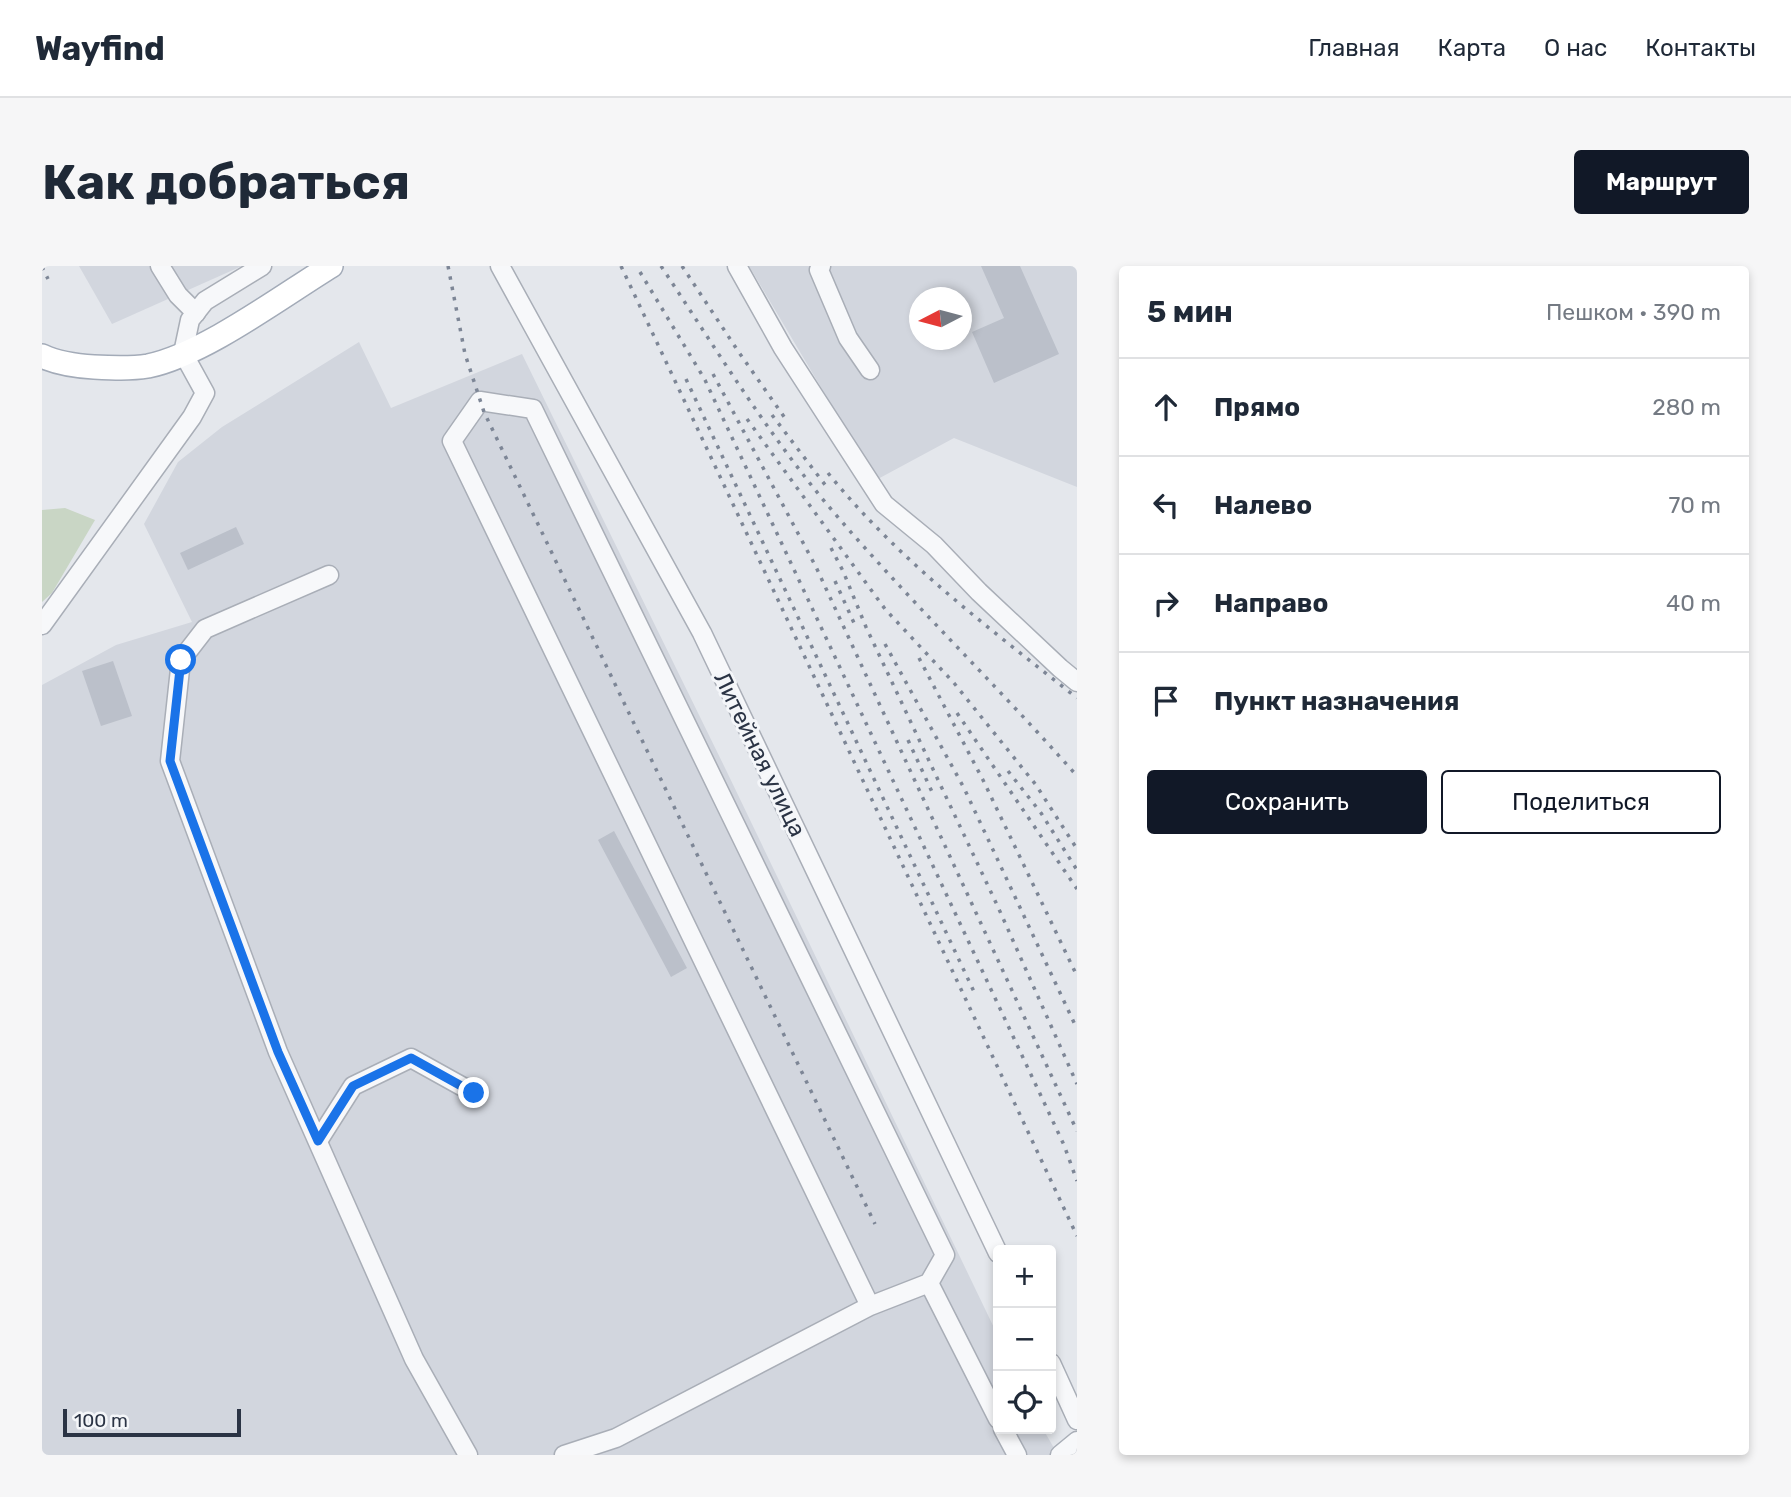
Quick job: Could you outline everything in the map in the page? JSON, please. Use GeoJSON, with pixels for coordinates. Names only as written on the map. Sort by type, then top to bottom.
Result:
{"type":"FeatureCollection","features":[{"type":"Feature","properties":{"kind":"main road"},"geometry":{"type":"LineString","coordinates":[[42,356],[81,366],[121,369],[150,366],[183,354],[219,336],[331,266]]}},
{"type":"Feature","properties":{"kind":"lane"},"geometry":{"type":"LineString","coordinates":[[160,266],[178,295],[195,313]]}},
{"type":"Feature","properties":{"kind":"lane"},"geometry":{"type":"LineString","coordinates":[[42,625],[192,417],[205,393],[183,354],[190,320],[205,301],[262,266]]}},
{"type":"Feature","properties":{"kind":"lane","name":"Литейная улица"},"geometry":{"type":"LineString","coordinates":[[500,266],[702,633],[994,1245]]}},
{"type":"Feature","properties":{"kind":"lane"},"geometry":{"type":"LineString","coordinates":[[737,266],[783,348],[884,504],[934,545],[979,592],[1077,682]]}},
{"type":"Feature","properties":{"kind":"lane"},"geometry":{"type":"LineString","coordinates":[[821,266],[819,270],[848,338],[870,370]]}},
{"type":"Feature","properties":{"kind":"lane"},"geometry":{"type":"LineString","coordinates":[[564,1455],[616,1438],[870,1306],[929,1283],[945,1255],[533,409],[480,401],[452,441],[870,1306]]}},
{"type":"Feature","properties":{"kind":"lane"},"geometry":{"type":"LineString","coordinates":[[329,575],[205,629],[181,660],[170,761],[278,1052],[414,1359],[468,1455]]}},
{"type":"Feature","properties":{"kind":"lane"},"geometry":{"type":"LineString","coordinates":[[318,1141],[353,1086],[411,1058],[474,1093]]}},
{"type":"Feature","properties":{"kind":"lane"},"geometry":{"type":"LineString","coordinates":[[929,1283],[993,1409]]}},
{"type":"Feature","properties":{"kind":"lane"},"geometry":{"type":"LineString","coordinates":[[1055,1371],[1077,1420]]}},
{"type":"Feature","properties":{"kind":"lane"},"geometry":{"type":"LineString","coordinates":[[1006,1434],[1017,1455]]}},
{"type":"Feature","properties":{"kind":"lane"},"geometry":{"type":"LineString","coordinates":[[1060,1455],[1077,1441]]}},
{"type":"Feature","properties":{"kind":"shaded area"},"geometry":{"type":"Polygon","coordinates":[[[79,266],[242,266],[112,324],[79,266]]]}},
{"type":"Feature","properties":{"kind":"shaded area"},"geometry":{"type":"Polygon","coordinates":[[[749,266],[1077,266],[1077,487],[954,438],[876,480],[749,266]]]}},
{"type":"Feature","properties":{"kind":"shaded area"},"geometry":{"type":"Polygon","coordinates":[[[359,342],[391,408],[522,354],[726,770],[993,1326],[993,1434],[1046,1434],[1058,1455],[42,1455],[42,685],[116,645],[192,622],[144,524],[178,462],[222,427],[359,342]]]}},
{"type":"Feature","properties":{"kind":"green space"},"geometry":{"type":"Polygon","coordinates":[[[65,508],[95,520],[52,593],[42,602],[42,510],[65,508]]]}},
{"type":"Feature","properties":{"kind":"building"},"geometry":{"type":"Polygon","coordinates":[[[981,266],[1020,266],[1059,354],[994,383],[972,332],[1004,318],[981,266]]]}},
{"type":"Feature","properties":{"kind":"building"},"geometry":{"type":"Polygon","coordinates":[[[236,527],[244,544],[188,570],[180,553],[236,527]]]}},
{"type":"Feature","properties":{"kind":"building"},"geometry":{"type":"Polygon","coordinates":[[[113,661],[132,716],[101,726],[82,671],[113,661]]]}},
{"type":"Feature","properties":{"kind":"building"},"geometry":{"type":"Polygon","coordinates":[[[614,831],[687,968],[671,977],[598,840],[614,831]]]}},
{"type":"Feature","properties":{"kind":"railway"},"geometry":{"type":"LineString","coordinates":[[448,266],[465,354],[484,412],[875,1224]]}},
{"type":"Feature","properties":{"kind":"railway"},"geometry":{"type":"LineString","coordinates":[[621,266],[1077,1236]]}},
{"type":"Feature","properties":{"kind":"railway"},"geometry":{"type":"LineString","coordinates":[[661,266],[760,416],[825,502],[1077,776]]}},
{"type":"Feature","properties":{"kind":"railway"},"geometry":{"type":"LineString","coordinates":[[682,266],[787,421]]}},
{"type":"Feature","properties":{"kind":"railway"},"geometry":{"type":"LineString","coordinates":[[42,267],[48,279]]}},
{"type":"Feature","properties":{"kind":"railway"},"geometry":{"type":"LineString","coordinates":[[640,272],[705,380],[1064,1145],[1077,1181]]}},
{"type":"Feature","properties":{"kind":"railway"},"geometry":{"type":"LineString","coordinates":[[713,374],[816,567],[1077,1131]]}},
{"type":"Feature","properties":{"kind":"railway"},"geometry":{"type":"LineString","coordinates":[[686,379],[976,996]]}},
{"type":"Feature","properties":{"kind":"railway"},"geometry":{"type":"LineString","coordinates":[[772,415],[829,490]]}},
{"type":"Feature","properties":{"kind":"railway"},"geometry":{"type":"LineString","coordinates":[[747,419],[885,609],[954,683],[1036,785],[1077,849]]}},
{"type":"Feature","properties":{"kind":"railway"},"geometry":{"type":"LineString","coordinates":[[828,473],[855,505],[915,564],[978,619],[1077,698]]}},
{"type":"Feature","properties":{"kind":"railway"},"geometry":{"type":"LineString","coordinates":[[831,548],[1077,1084]]}},
{"type":"Feature","properties":{"kind":"railway"},"geometry":{"type":"LineString","coordinates":[[835,581],[854,623]]}},
{"type":"Feature","properties":{"kind":"railway"},"geometry":{"type":"LineString","coordinates":[[885,644],[964,788],[1077,1029]]}},
{"type":"Feature","properties":{"kind":"railway"},"geometry":{"type":"LineString","coordinates":[[919,658],[983,780],[1077,976]]}},
{"type":"Feature","properties":{"kind":"railway"},"geometry":{"type":"LineString","coordinates":[[957,713],[1077,889]]}},
{"type":"Feature","properties":{"kind":"railway"},"geometry":{"type":"LineString","coordinates":[[908,740],[933,794]]}},
{"type":"Feature","properties":{"kind":"railway"},"geometry":{"type":"LineString","coordinates":[[1008,771],[1041,813],[1077,870]]}},
{"type":"Feature","properties":{"kind":"route"},"geometry":{"type":"LineString","coordinates":[[181,660],[170,761],[278,1052],[318,1141],[353,1086],[411,1058],[474,1093]]}}]}
